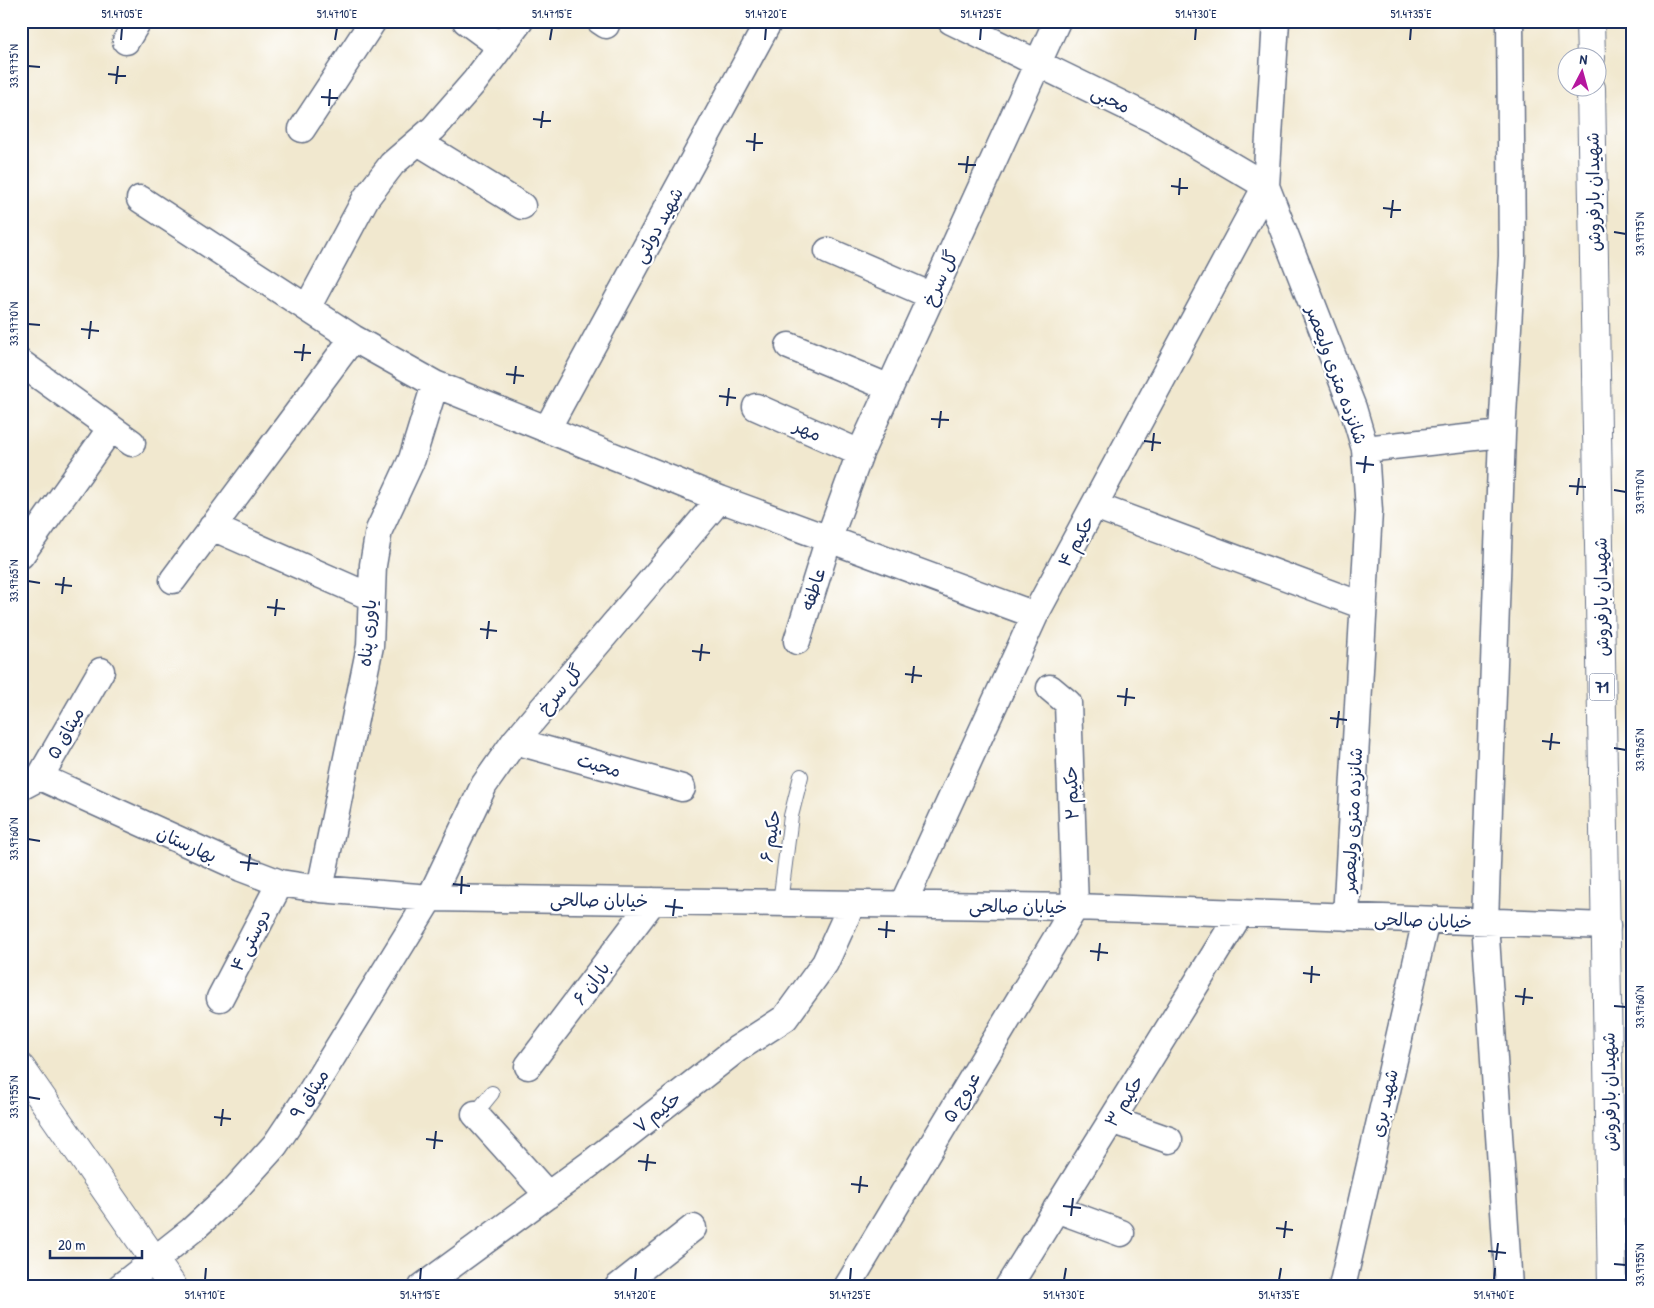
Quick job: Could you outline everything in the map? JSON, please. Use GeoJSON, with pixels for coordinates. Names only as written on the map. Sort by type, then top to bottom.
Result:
{"type":"FeatureCollection","features":[{"type":"Feature","properties":{"kind":"main road"},"geometry":{"type":"LineString","coordinates":[[1590,21],[1591,48]]}},
{"type":"Feature","properties":{"kind":"main road","name":"شهیدان بارفروش"},"geometry":{"type":"LineString","coordinates":[[1591,98],[1612,1287]]}},
{"type":"Feature","properties":{"kind":"main road"},"geometry":{"type":"LineString","coordinates":[[21,1068],[173,1287]]}},
{"type":"Feature","properties":{"kind":"street"},"geometry":{"type":"LineString","coordinates":[[302,129],[373,21]]}},
{"type":"Feature","properties":{"kind":"street"},"geometry":{"type":"LineString","coordinates":[[466,21],[500,46]]}},
{"type":"Feature","properties":{"kind":"street"},"geometry":{"type":"LineString","coordinates":[[307,308],[366,198],[392,164],[434,128],[520,21]]}},
{"type":"Feature","properties":{"kind":"street","name":"شهید دولتی"},"geometry":{"type":"LineString","coordinates":[[547,429],[769,21]]}},
{"type":"Feature","properties":{"kind":"street","name":"محبی"},"geometry":{"type":"LineString","coordinates":[[951,21],[1154,120],[1266,186]]}},
{"type":"Feature","properties":{"kind":"street","name":"گل سرخ"},"geometry":{"type":"LineString","coordinates":[[829,538],[860,453],[1057,21]]}},
{"type":"Feature","properties":{"kind":"street","name":"شانزده متری ولیعصر"},"geometry":{"type":"LineString","coordinates":[[1276,21],[1266,186],[1353,408],[1365,449],[1369,511],[1346,917]]}},
{"type":"Feature","properties":{"kind":"street"},"geometry":{"type":"LineString","coordinates":[[1509,1287],[1485,922],[1502,434],[1512,256],[1510,21]]}},
{"type":"Feature","properties":{"kind":"street"},"geometry":{"type":"LineString","coordinates":[[418,142],[522,206]]}},
{"type":"Feature","properties":{"kind":"street","name":"حکیم ۴"},"geometry":{"type":"LineString","coordinates":[[902,904],[1035,615],[1266,186]]}},
{"type":"Feature","properties":{"kind":"street"},"geometry":{"type":"LineString","coordinates":[[140,199],[353,338],[435,384],[720,499],[1035,615]]}},
{"type":"Feature","properties":{"kind":"street"},"geometry":{"type":"LineString","coordinates":[[828,251],[932,296]]}},
{"type":"Feature","properties":{"kind":"street"},"geometry":{"type":"LineString","coordinates":[[173,580],[353,338]]}},
{"type":"Feature","properties":{"kind":"street"},"geometry":{"type":"LineString","coordinates":[[789,346],[890,388]]}},
{"type":"Feature","properties":{"kind":"street"},"geometry":{"type":"LineString","coordinates":[[21,363],[121,436],[21,555]]}},
{"type":"Feature","properties":{"kind":"street","name":"یاوری پناه"},"geometry":{"type":"LineString","coordinates":[[320,889],[370,646],[370,597],[379,530],[412,459],[435,384]]}},
{"type":"Feature","properties":{"kind":"street","name":"مهر"},"geometry":{"type":"LineString","coordinates":[[756,407],[860,453]]}},
{"type":"Feature","properties":{"kind":"street"},"geometry":{"type":"LineString","coordinates":[[1365,449],[1502,434]]}},
{"type":"Feature","properties":{"kind":"street","name":"گل سرخ"},"geometry":{"type":"LineString","coordinates":[[430,898],[484,785],[515,741],[720,499]]}},
{"type":"Feature","properties":{"kind":"street"},"geometry":{"type":"LineString","coordinates":[[1095,506],[1364,606]]}},
{"type":"Feature","properties":{"kind":"street"},"geometry":{"type":"LineString","coordinates":[[212,527],[370,597]]}},
{"type":"Feature","properties":{"kind":"street","name":"عاطفه"},"geometry":{"type":"LineString","coordinates":[[797,641],[829,538]]}},
{"type":"Feature","properties":{"kind":"street","name":"میثاق ۵"},"geometry":{"type":"LineString","coordinates":[[30,782],[101,671]]}},
{"type":"Feature","properties":{"kind":"street","name":"حکیم ۲"},"geometry":{"type":"LineString","coordinates":[[1050,688],[1068,703],[1075,907]]}},
{"type":"Feature","properties":{"kind":"street","name":"محبت"},"geometry":{"type":"LineString","coordinates":[[515,741],[682,788]]}},
{"type":"Feature","properties":{"kind":"street","name":"بهارستان"},"geometry":{"type":"LineString","coordinates":[[30,782],[280,883],[320,889],[430,898]]}},
{"type":"Feature","properties":{"kind":"street","name":"دوستی ۴"},"geometry":{"type":"LineString","coordinates":[[220,998],[280,883]]}},
{"type":"Feature","properties":{"kind":"street","name":"خیابان صالحی"},"geometry":{"type":"LineString","coordinates":[[430,898],[1075,907],[1239,915],[1607,926]]}},
{"type":"Feature","properties":{"kind":"street","name":"میثاق ۹"},"geometry":{"type":"LineString","coordinates":[[120,1287],[154,1262],[232,1193],[275,1145],[310,1093],[430,898]]}},
{"type":"Feature","properties":{"kind":"street","name":"باران ۶"},"geometry":{"type":"LineString","coordinates":[[528,1066],[653,901]]}},
{"type":"Feature","properties":{"kind":"street","name":"حکیم ۷"},"geometry":{"type":"LineString","coordinates":[[422,1287],[548,1195],[737,1048],[785,1018],[825,964],[852,904]]}},
{"type":"Feature","properties":{"kind":"street","name":"عروج ۵"},"geometry":{"type":"LineString","coordinates":[[847,1287],[1075,907]]}},
{"type":"Feature","properties":{"kind":"street","name":"حکیم ۳"},"geometry":{"type":"LineString","coordinates":[[1008,1287],[1239,915]]}},
{"type":"Feature","properties":{"kind":"street","name":"شهید بری"},"geometry":{"type":"LineString","coordinates":[[1342,1287],[1426,920]]}},
{"type":"Feature","properties":{"kind":"street"},"geometry":{"type":"LineString","coordinates":[[475,1114],[548,1195]]}},
{"type":"Feature","properties":{"kind":"street"},"geometry":{"type":"LineString","coordinates":[[1112,1120],[1169,1140]]}},
{"type":"Feature","properties":{"kind":"street"},"geometry":{"type":"LineString","coordinates":[[1056,1210],[1121,1233]]}},
{"type":"Feature","properties":{"kind":"street"},"geometry":{"type":"LineString","coordinates":[[618,1287],[693,1228]]}},
{"type":"Feature","properties":{"kind":"lane","name":"حکیم ۶"},"geometry":{"type":"LineString","coordinates":[[780,903],[791,816],[801,776]]}},
{"type":"Feature","properties":{"kind":"lane"},"geometry":{"type":"LineString","coordinates":[[475,1114],[492,1094]]}}]}
